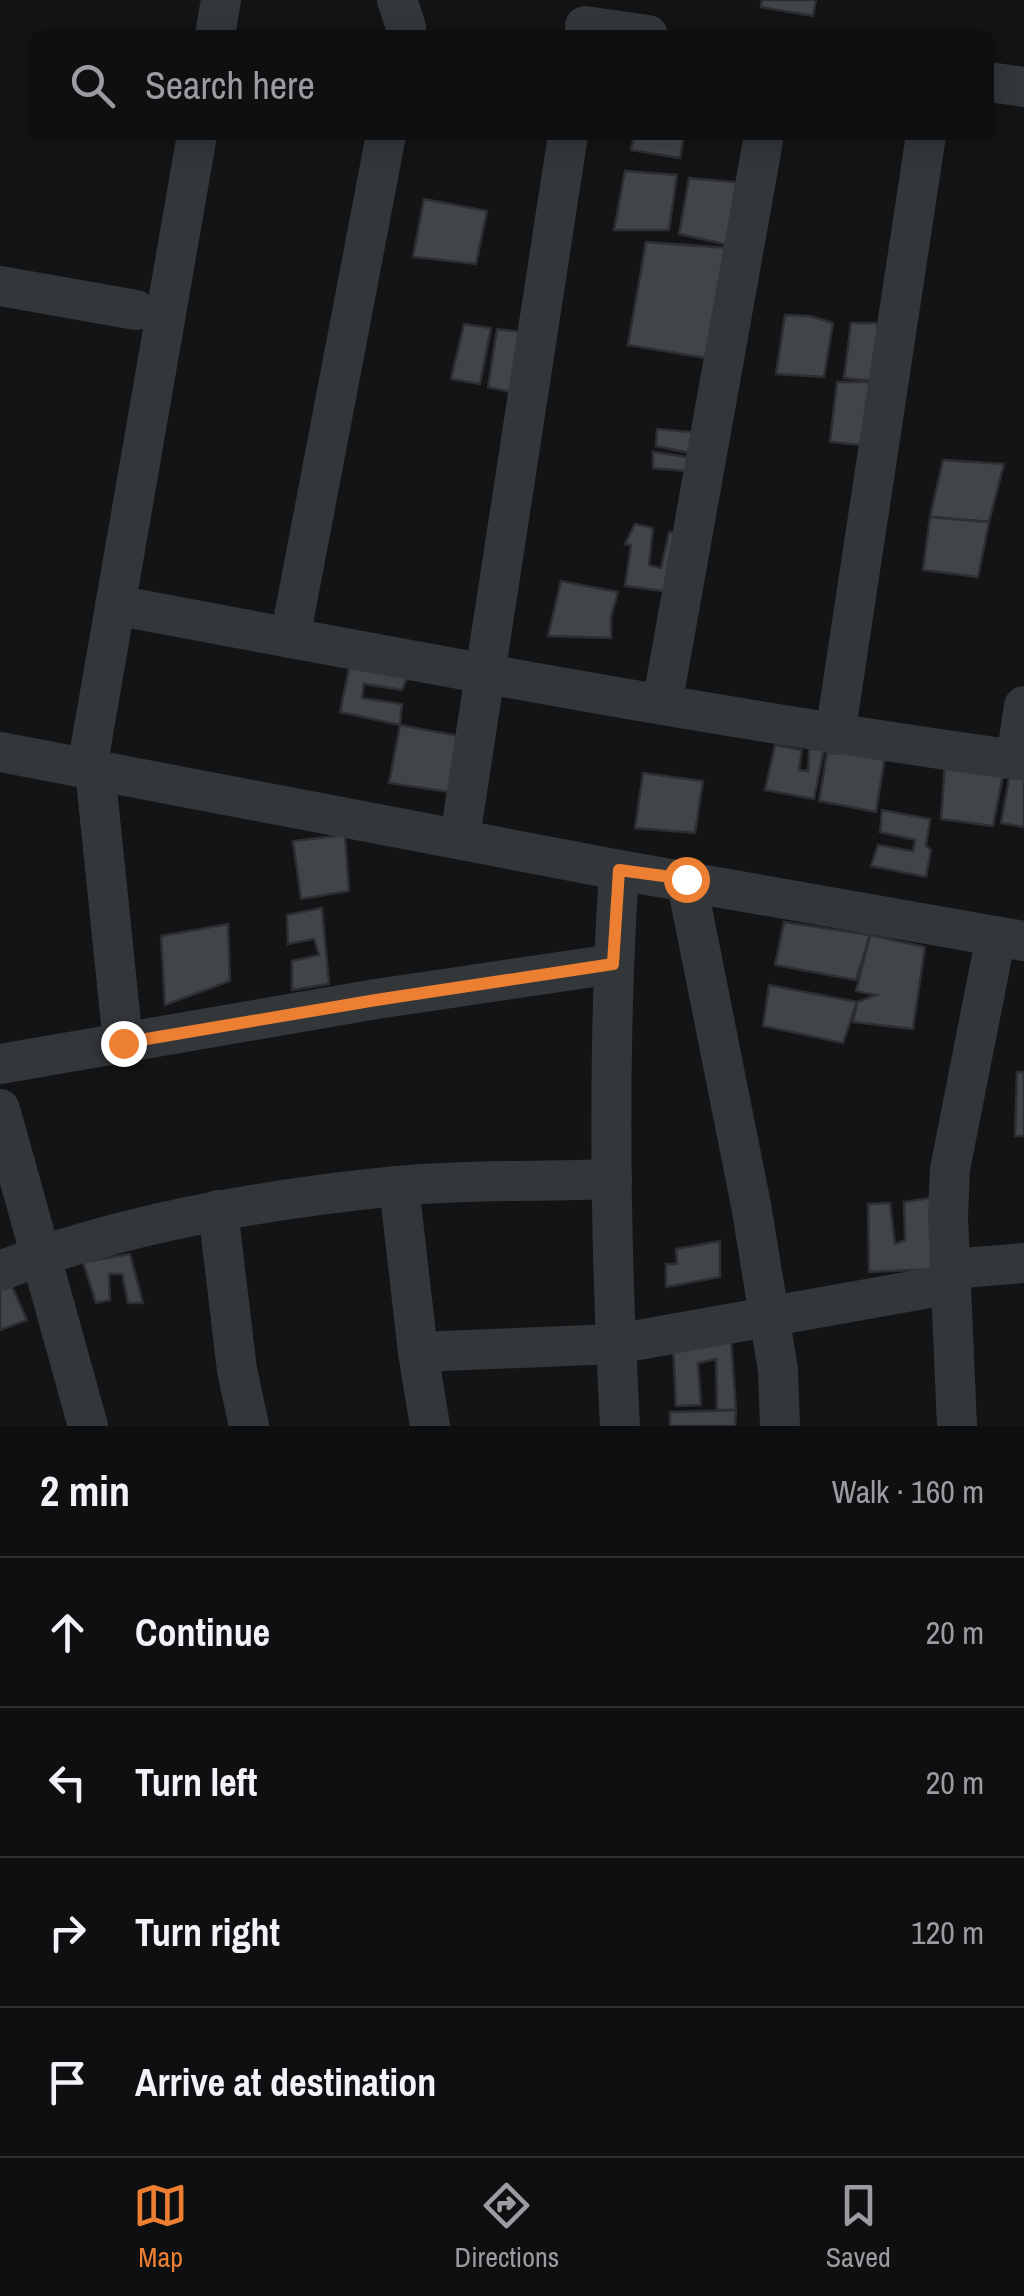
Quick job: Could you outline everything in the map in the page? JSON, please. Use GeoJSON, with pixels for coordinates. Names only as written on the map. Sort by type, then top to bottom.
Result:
{"type":"FeatureCollection","features":[{"type":"Feature","properties":{"kind":"street"},"geometry":{"type":"LineString","coordinates":[[216,30],[221,0]]}},
{"type":"Feature","properties":{"kind":"street"},"geometry":{"type":"LineString","coordinates":[[398,0],[406,30]]}},
{"type":"Feature","properties":{"kind":"street"},"geometry":{"type":"LineString","coordinates":[[586,20],[627,30]]}},
{"type":"Feature","properties":{"kind":"street"},"geometry":{"type":"LineString","coordinates":[[994,83],[1024,87]]}},
{"type":"Feature","properties":{"kind":"street"},"geometry":{"type":"LineString","coordinates":[[123,1043],[91,769],[197,140]]}},
{"type":"Feature","properties":{"kind":"street"},"geometry":{"type":"LineString","coordinates":[[290,638],[385,140]]}},
{"type":"Feature","properties":{"kind":"street"},"geometry":{"type":"LineString","coordinates":[[460,837],[488,675],[567,140]]}},
{"type":"Feature","properties":{"kind":"street"},"geometry":{"type":"LineString","coordinates":[[662,705],[763,140]]}},
{"type":"Feature","properties":{"kind":"street"},"geometry":{"type":"LineString","coordinates":[[835,735],[925,140]]}},
{"type":"Feature","properties":{"kind":"street"},"geometry":{"type":"LineString","coordinates":[[0,286],[136,310]]}},
{"type":"Feature","properties":{"kind":"street"},"geometry":{"type":"LineString","coordinates":[[116,605],[835,735],[1020,760],[1024,706]]}},
{"type":"Feature","properties":{"kind":"street"},"geometry":{"type":"LineString","coordinates":[[0,752],[619,870],[1010,939],[950,1169],[957,1426]]}},
{"type":"Feature","properties":{"kind":"street"},"geometry":{"type":"LineString","coordinates":[[619,870],[613,964],[612,1179],[620,1426]]}},
{"type":"Feature","properties":{"kind":"street"},"geometry":{"type":"LineString","coordinates":[[686,879],[770,1316],[778,1370],[780,1426]]}},
{"type":"Feature","properties":{"kind":"street"},"geometry":{"type":"LineString","coordinates":[[0,1064],[613,964]]}},
{"type":"Feature","properties":{"kind":"street"},"geometry":{"type":"LineString","coordinates":[[0,1109],[88,1426]]}},
{"type":"Feature","properties":{"kind":"street"},"geometry":{"type":"LineString","coordinates":[[0,1271],[42,1255],[218,1210],[399,1186],[612,1179]]}},
{"type":"Feature","properties":{"kind":"street"},"geometry":{"type":"LineString","coordinates":[[399,1186],[430,1426]]}},
{"type":"Feature","properties":{"kind":"street"},"geometry":{"type":"LineString","coordinates":[[218,1210],[237,1370],[249,1426]]}},
{"type":"Feature","properties":{"kind":"street"},"geometry":{"type":"LineString","coordinates":[[418,1352],[616,1344],[1024,1264]]}},
{"type":"Feature","properties":{"kind":"building"},"geometry":{"type":"Polygon","coordinates":[[[762,0],[816,0],[813,16],[761,7],[762,0]]]}},
{"type":"Feature","properties":{"kind":"building"},"geometry":{"type":"Polygon","coordinates":[[[633,140],[683,140],[680,158],[631,150],[633,140]]]}},
{"type":"Feature","properties":{"kind":"building"},"geometry":{"type":"Polygon","coordinates":[[[625,171],[677,175],[669,230],[614,230],[625,171]]]}},
{"type":"Feature","properties":{"kind":"building"},"geometry":{"type":"Polygon","coordinates":[[[689,178],[746,183],[733,246],[679,234],[689,178]]]}},
{"type":"Feature","properties":{"kind":"building"},"geometry":{"type":"Polygon","coordinates":[[[424,199],[487,211],[476,264],[413,257],[424,199]]]}},
{"type":"Feature","properties":{"kind":"building"},"geometry":{"type":"Polygon","coordinates":[[[646,242],[728,248],[712,359],[628,345],[646,242]]]}},
{"type":"Feature","properties":{"kind":"building"},"geometry":{"type":"Polygon","coordinates":[[[785,315],[810,316],[833,323],[824,377],[776,374],[785,315]]]}},
{"type":"Feature","properties":{"kind":"building"},"geometry":{"type":"Polygon","coordinates":[[[851,323],[877,323],[883,382],[844,378],[851,323]]]}},
{"type":"Feature","properties":{"kind":"building"},"geometry":{"type":"Polygon","coordinates":[[[464,324],[491,328],[480,384],[451,379],[464,324]]]}},
{"type":"Feature","properties":{"kind":"building"},"geometry":{"type":"Polygon","coordinates":[[[497,329],[521,332],[514,393],[488,387],[497,329]]]}},
{"type":"Feature","properties":{"kind":"building"},"geometry":{"type":"Polygon","coordinates":[[[837,382],[883,382],[870,446],[830,442],[837,382]]]}},
{"type":"Feature","properties":{"kind":"building"},"geometry":{"type":"Polygon","coordinates":[[[657,429],[702,433],[694,454],[656,446],[657,429]]]}},
{"type":"Feature","properties":{"kind":"building"},"geometry":{"type":"Polygon","coordinates":[[[653,452],[695,458],[695,472],[653,468],[653,452]]]}},
{"type":"Feature","properties":{"kind":"building"},"geometry":{"type":"Polygon","coordinates":[[[943,460],[1004,464],[989,522],[930,517],[943,460]]]}},
{"type":"Feature","properties":{"kind":"building"},"geometry":{"type":"Polygon","coordinates":[[[930,517],[989,522],[978,577],[923,570],[930,517]]]}},
{"type":"Feature","properties":{"kind":"building"},"geometry":{"type":"Polygon","coordinates":[[[635,524],[653,528],[649,565],[661,568],[669,532],[687,533],[677,593],[625,586],[631,545],[625,544],[635,524]]]}},
{"type":"Feature","properties":{"kind":"building"},"geometry":{"type":"Polygon","coordinates":[[[561,581],[618,592],[611,617],[611,638],[548,636],[561,581]]]}},
{"type":"Feature","properties":{"kind":"building"},"geometry":{"type":"Polygon","coordinates":[[[350,664],[409,673],[402,690],[364,684],[362,698],[402,704],[400,725],[340,712],[350,664]]]}},
{"type":"Feature","properties":{"kind":"building"},"geometry":{"type":"Polygon","coordinates":[[[400,725],[464,737],[450,792],[389,783],[400,725]]]}},
{"type":"Feature","properties":{"kind":"building"},"geometry":{"type":"Polygon","coordinates":[[[775,745],[802,750],[799,770],[808,771],[809,749],[824,750],[814,799],[765,790],[775,745]]]}},
{"type":"Feature","properties":{"kind":"building"},"geometry":{"type":"Polygon","coordinates":[[[828,747],[885,756],[876,812],[819,801],[828,747]]]}},
{"type":"Feature","properties":{"kind":"building"},"geometry":{"type":"Polygon","coordinates":[[[945,764],[1004,770],[993,826],[941,819],[945,764]]]}},
{"type":"Feature","properties":{"kind":"building"},"geometry":{"type":"Polygon","coordinates":[[[643,773],[703,781],[695,833],[635,828],[643,773]]]}},
{"type":"Feature","properties":{"kind":"building"},"geometry":{"type":"Polygon","coordinates":[[[1010,773],[1024,777],[1024,827],[1001,823],[1010,773]]]}},
{"type":"Feature","properties":{"kind":"building"},"geometry":{"type":"Polygon","coordinates":[[[882,810],[930,819],[926,846],[931,850],[926,877],[871,866],[878,845],[913,851],[915,840],[880,832],[882,810]]]}},
{"type":"Feature","properties":{"kind":"building"},"geometry":{"type":"Polygon","coordinates":[[[345,835],[349,891],[301,899],[293,841],[345,835]]]}},
{"type":"Feature","properties":{"kind":"building"},"geometry":{"type":"Polygon","coordinates":[[[322,908],[329,984],[292,990],[292,961],[319,955],[314,939],[288,944],[287,915],[322,908]]]}},
{"type":"Feature","properties":{"kind":"building"},"geometry":{"type":"Polygon","coordinates":[[[784,922],[870,935],[856,980],[775,965],[784,922]]]}},
{"type":"Feature","properties":{"kind":"building"},"geometry":{"type":"Polygon","coordinates":[[[228,924],[230,981],[165,1005],[161,936],[228,924]]]}},
{"type":"Feature","properties":{"kind":"building"},"geometry":{"type":"Polygon","coordinates":[[[870,935],[925,947],[913,1029],[853,1022],[857,1002],[876,995],[856,991],[870,935]]]}},
{"type":"Feature","properties":{"kind":"building"},"geometry":{"type":"Polygon","coordinates":[[[769,985],[857,1002],[843,1043],[763,1026],[769,985]]]}},
{"type":"Feature","properties":{"kind":"building"},"geometry":{"type":"Polygon","coordinates":[[[1017,1072],[1024,1072],[1024,1136],[1015,1136],[1017,1072]]]}},
{"type":"Feature","properties":{"kind":"building"},"geometry":{"type":"Polygon","coordinates":[[[930,1198],[936,1269],[869,1272],[868,1204],[890,1203],[895,1244],[905,1240],[904,1202],[930,1198]]]}},
{"type":"Feature","properties":{"kind":"building"},"geometry":{"type":"Polygon","coordinates":[[[720,1241],[720,1277],[666,1287],[666,1264],[677,1264],[676,1249],[720,1241]]]}},
{"type":"Feature","properties":{"kind":"building"},"geometry":{"type":"Polygon","coordinates":[[[130,1254],[143,1303],[128,1303],[122,1274],[109,1274],[110,1300],[96,1303],[83,1262],[130,1254]]]}},
{"type":"Feature","properties":{"kind":"building"},"geometry":{"type":"Polygon","coordinates":[[[7,1275],[27,1320],[0,1330],[0,1278],[7,1275]]]}},
{"type":"Feature","properties":{"kind":"building"},"geometry":{"type":"Polygon","coordinates":[[[731,1339],[736,1410],[717,1410],[716,1359],[698,1363],[701,1405],[676,1406],[673,1346],[731,1339]]]}},
{"type":"Feature","properties":{"kind":"building"},"geometry":{"type":"Polygon","coordinates":[[[736,1410],[735,1426],[670,1426],[670,1412],[736,1410]]]}},
{"type":"Feature","properties":{"kind":"route"},"geometry":{"type":"LineString","coordinates":[[123,1043],[613,964],[619,870],[686,879]]}}]}
